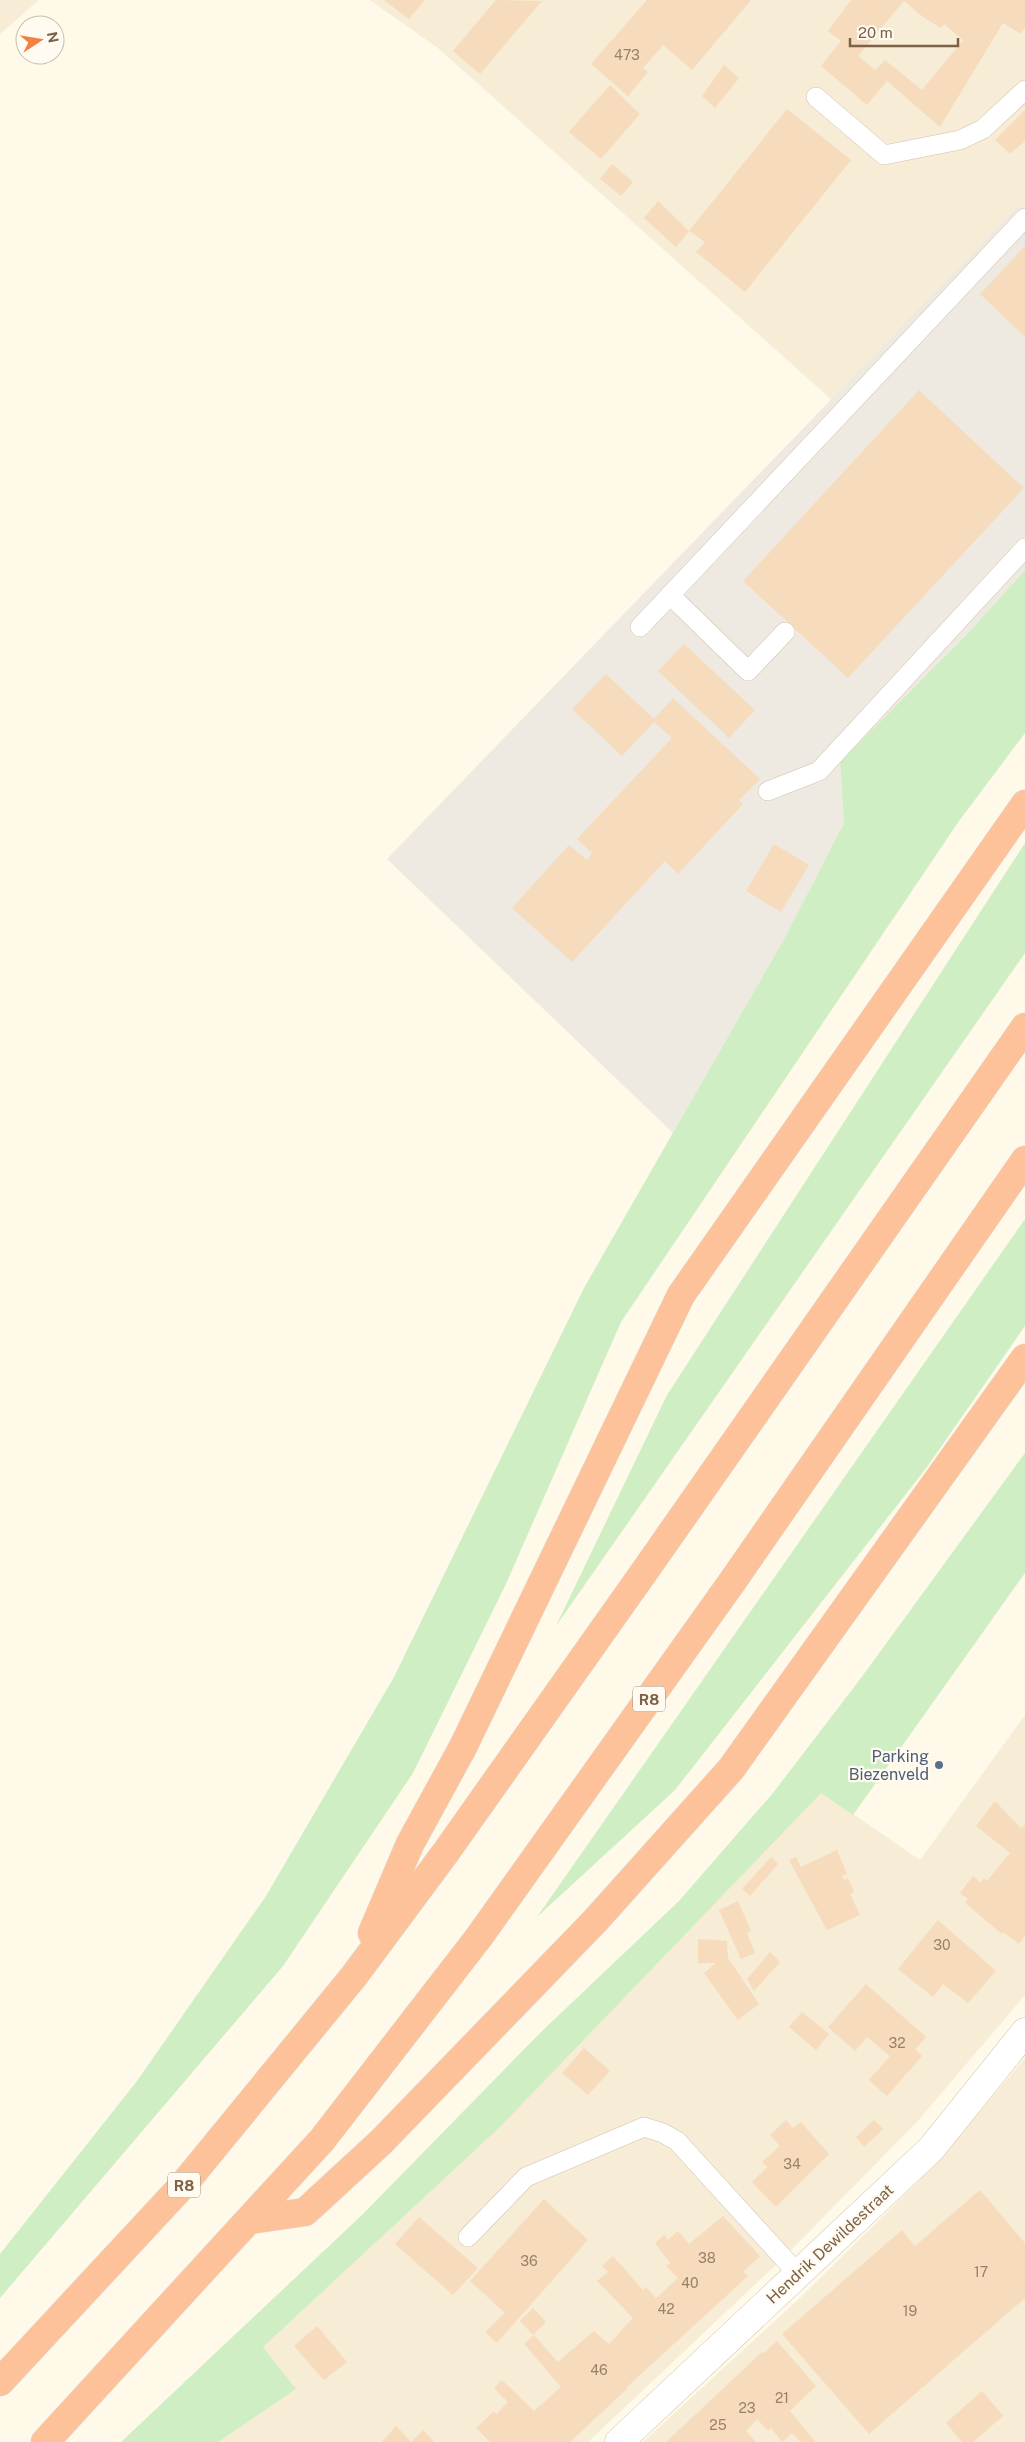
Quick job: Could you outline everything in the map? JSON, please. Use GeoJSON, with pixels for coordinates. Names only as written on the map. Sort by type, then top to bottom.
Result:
{"type":"FeatureCollection","features":[{"type":"Feature","properties":{"kind":"highway"},"geometry":{"type":"LineString","coordinates":[[354,1976],[410,1844],[463,1748],[681,1295],[1025,804]]}},
{"type":"Feature","properties":{"kind":"highway","name":"R8"},"geometry":{"type":"LineString","coordinates":[[0,2382],[183,2185],[354,1976],[451,1844],[649,1565],[1025,1026]]}},
{"type":"Feature","properties":{"kind":"highway","name":"R8"},"geometry":{"type":"LineString","coordinates":[[45,2442],[322,2140],[479,1937],[732,1582],[1025,1160]]}},
{"type":"Feature","properties":{"kind":"highway"},"geometry":{"type":"LineString","coordinates":[[250,2220],[304,2212],[381,2142],[595,1922],[731,1769],[1025,1358]]}},
{"type":"Feature","properties":{"kind":"street","name":"Hendrik Dewildestraat"},"geometry":{"type":"LineString","coordinates":[[619,2442],[931,2149],[1025,2032]]}},
{"type":"Feature","properties":{"kind":"lane"},"geometry":{"type":"LineString","coordinates":[[816,97],[884,155],[960,140],[983,129],[1025,90]]}},
{"type":"Feature","properties":{"kind":"lane"},"geometry":{"type":"LineString","coordinates":[[640,627],[1025,218]]}},
{"type":"Feature","properties":{"kind":"lane"},"geometry":{"type":"LineString","coordinates":[[768,791],[819,772],[1025,548]]}},
{"type":"Feature","properties":{"kind":"lane"},"geometry":{"type":"LineString","coordinates":[[670,595],[748,671],[785,632]]}},
{"type":"Feature","properties":{"kind":"lane"},"geometry":{"type":"LineString","coordinates":[[468,2237],[526,2177],[644,2127],[663,2133],[677,2141],[798,2274]]}},
{"type":"Feature","properties":{"kind":"shaded area"},"geometry":{"type":"Polygon","coordinates":[[[0,0],[39,0],[22,15],[15,15],[15,21],[0,34],[0,0]]]}},
{"type":"Feature","properties":{"kind":"shaded area"},"geometry":{"type":"Polygon","coordinates":[[[370,0],[1025,0],[1025,212],[1017,207],[832,400],[438,48],[370,0]]]}},
{"type":"Feature","properties":{"kind":"shaded area"},"geometry":{"type":"Polygon","coordinates":[[[1017,207],[1025,212],[1025,570],[970,631],[840,762],[844,823],[783,941],[673,1133],[387,859],[1017,207]]]}},
{"type":"Feature","properties":{"kind":"shaded area"},"geometry":{"type":"Polygon","coordinates":[[[1025,1715],[1025,1995],[916,2123],[781,2260],[588,2442],[218,2442],[295,2389],[263,2347],[499,2128],[821,1792],[920,1860],[1025,1715]]]}},
{"type":"Feature","properties":{"kind":"shaded area"},"geometry":{"type":"Polygon","coordinates":[[[1025,2058],[1025,2442],[643,2442],[800,2298],[932,2168],[1025,2058]]]}},
{"type":"Feature","properties":{"kind":"green space"},"geometry":{"type":"Polygon","coordinates":[[[1025,570],[1025,733],[959,821],[621,1322],[505,1586],[413,1773],[283,1966],[0,2298],[0,2254],[137,2081],[266,1896],[394,1677],[584,1288],[783,941],[844,823],[840,762],[970,631],[1025,570]]]}},
{"type":"Feature","properties":{"kind":"green space"},"geometry":{"type":"Polygon","coordinates":[[[1025,843],[1025,953],[556,1626],[667,1395],[1025,843]]]}},
{"type":"Feature","properties":{"kind":"green space"},"geometry":{"type":"Polygon","coordinates":[[[1025,1219],[1025,1326],[927,1467],[675,1790],[537,1917],[1025,1219]]]}},
{"type":"Feature","properties":{"kind":"green space"},"geometry":{"type":"Polygon","coordinates":[[[1025,1453],[1025,1573],[853,1815],[821,1793],[499,2128],[263,2347],[296,2389],[218,2442],[121,2442],[362,2215],[540,2033],[679,1901],[773,1793],[861,1678],[1025,1453]]]}},
{"type":"Feature","properties":{"kind":"building"},"geometry":{"type":"Polygon","coordinates":[[[384,0],[425,0],[409,19],[384,0]]]}},
{"type":"Feature","properties":{"kind":"building"},"geometry":{"type":"Polygon","coordinates":[[[496,0],[542,1],[480,74],[453,51],[496,0]]]}},
{"type":"Feature","properties":{"kind":"building"},"geometry":{"type":"Polygon","coordinates":[[[647,0],[751,0],[692,70],[663,45],[643,68],[648,72],[628,96],[591,64],[647,0]]]}},
{"type":"Feature","properties":{"kind":"building"},"geometry":{"type":"Polygon","coordinates":[[[851,0],[1025,0],[1025,26],[1021,34],[1003,23],[940,127],[887,81],[867,105],[821,66],[841,41],[828,31],[851,0]],[[904,1],[858,56],[875,70],[885,60],[922,90],[963,40],[944,24],[941,28],[923,17],[904,1]]]}},
{"type":"Feature","properties":{"kind":"building"},"geometry":{"type":"Polygon","coordinates":[[[724,65],[739,78],[715,108],[702,96],[724,65]]]}},
{"type":"Feature","properties":{"kind":"building"},"geometry":{"type":"Polygon","coordinates":[[[610,85],[640,114],[601,159],[569,132],[610,85]]]}},
{"type":"Feature","properties":{"kind":"building"},"geometry":{"type":"Polygon","coordinates":[[[787,109],[851,160],[745,292],[696,252],[705,242],[689,231],[787,109]]]}},
{"type":"Feature","properties":{"kind":"building"},"geometry":{"type":"Polygon","coordinates":[[[1025,110],[1025,141],[1010,154],[995,140],[1025,110]]]}},
{"type":"Feature","properties":{"kind":"building"},"geometry":{"type":"Polygon","coordinates":[[[612,164],[633,182],[621,196],[600,179],[612,164]]]}},
{"type":"Feature","properties":{"kind":"building"},"geometry":{"type":"Polygon","coordinates":[[[658,201],[689,231],[676,247],[644,218],[658,201]]]}},
{"type":"Feature","properties":{"kind":"building"},"geometry":{"type":"Polygon","coordinates":[[[1025,246],[1025,337],[980,294],[1025,246]]]}},
{"type":"Feature","properties":{"kind":"building"},"geometry":{"type":"Polygon","coordinates":[[[919,390],[1024,488],[848,678],[743,581],[919,390]]]}},
{"type":"Feature","properties":{"kind":"building"},"geometry":{"type":"Polygon","coordinates":[[[684,644],[755,710],[729,738],[658,671],[684,644]]]}},
{"type":"Feature","properties":{"kind":"building"},"geometry":{"type":"Polygon","coordinates":[[[606,674],[654,719],[673,698],[760,779],[739,800],[743,804],[678,874],[665,861],[572,962],[512,908],[569,845],[587,860],[592,853],[577,839],[672,738],[654,722],[622,756],[572,709],[606,674]]]}},
{"type":"Feature","properties":{"kind":"building"},"geometry":{"type":"Polygon","coordinates":[[[774,844],[809,865],[781,912],[746,891],[774,844]]]}},
{"type":"Feature","properties":{"kind":"building"},"geometry":{"type":"Polygon","coordinates":[[[995,1801],[1021,1828],[1025,1825],[1025,1936],[1019,1944],[1003,1932],[1002,1934],[965,1903],[968,1899],[960,1893],[973,1876],[981,1883],[984,1878],[987,1881],[1010,1853],[976,1826],[995,1801]]]}},
{"type":"Feature","properties":{"kind":"building"},"geometry":{"type":"Polygon","coordinates":[[[837,1850],[847,1874],[842,1876],[844,1880],[848,1878],[854,1892],[850,1894],[860,1915],[827,1930],[789,1860],[796,1857],[801,1867],[837,1850]]]}},
{"type":"Feature","properties":{"kind":"building"},"geometry":{"type":"Polygon","coordinates":[[[771,1857],[778,1864],[750,1896],[742,1889],[771,1857]]]}},
{"type":"Feature","properties":{"kind":"building"},"geometry":{"type":"Polygon","coordinates":[[[738,1901],[751,1931],[747,1933],[755,1953],[741,1959],[719,1910],[738,1901]]]}},
{"type":"Feature","properties":{"kind":"building"},"geometry":{"type":"Polygon","coordinates":[[[938,1920],[996,1971],[968,2003],[943,1984],[933,1997],[898,1969],[938,1920]]]}},
{"type":"Feature","properties":{"kind":"building"},"geometry":{"type":"Polygon","coordinates":[[[698,1939],[727,1941],[728,1958],[759,2004],[738,2020],[704,1973],[716,1963],[698,1963],[698,1939]]]}},
{"type":"Feature","properties":{"kind":"building"},"geometry":{"type":"Polygon","coordinates":[[[770,1952],[780,1962],[754,1991],[747,1979],[770,1952]]]}},
{"type":"Feature","properties":{"kind":"building"},"geometry":{"type":"Polygon","coordinates":[[[866,1984],[926,2037],[915,2049],[922,2056],[887,2096],[869,2080],[890,2056],[867,2037],[855,2051],[828,2027],[866,1984]]]}},
{"type":"Feature","properties":{"kind":"building"},"geometry":{"type":"Polygon","coordinates":[[[802,2012],[829,2034],[816,2050],[789,2027],[802,2012]]]}},
{"type":"Feature","properties":{"kind":"building"},"geometry":{"type":"Polygon","coordinates":[[[584,2048],[610,2071],[588,2095],[562,2073],[584,2048]]]}},
{"type":"Feature","properties":{"kind":"building"},"geometry":{"type":"Polygon","coordinates":[[[786,2120],[793,2128],[801,2122],[829,2154],[776,2207],[752,2182],[767,2167],[762,2162],[780,2146],[770,2135],[786,2120]]]}},
{"type":"Feature","properties":{"kind":"building"},"geometry":{"type":"Polygon","coordinates":[[[874,2120],[883,2129],[864,2147],[856,2137],[874,2120]]]}},
{"type":"Feature","properties":{"kind":"building"},"geometry":{"type":"Polygon","coordinates":[[[980,2190],[1025,2243],[1025,2298],[869,2434],[782,2334],[902,2230],[915,2246],[980,2190]]]}},
{"type":"Feature","properties":{"kind":"building"},"geometry":{"type":"Polygon","coordinates":[[[544,2199],[588,2240],[497,2343],[485,2332],[505,2313],[470,2281],[544,2199]]]}},
{"type":"Feature","properties":{"kind":"building"},"geometry":{"type":"Polygon","coordinates":[[[723,2216],[760,2256],[743,2272],[748,2276],[570,2442],[490,2442],[476,2428],[494,2411],[496,2414],[508,2402],[494,2388],[502,2380],[534,2411],[561,2387],[524,2344],[534,2335],[558,2362],[594,2331],[609,2344],[633,2318],[597,2281],[608,2272],[602,2266],[613,2256],[643,2290],[646,2287],[656,2298],[678,2278],[666,2266],[670,2263],[655,2243],[664,2235],[668,2240],[678,2231],[689,2244],[723,2216]]]}},
{"type":"Feature","properties":{"kind":"building"},"geometry":{"type":"Polygon","coordinates":[[[419,2217],[478,2268],[453,2295],[395,2244],[419,2217]]]}},
{"type":"Feature","properties":{"kind":"building"},"geometry":{"type":"Polygon","coordinates":[[[533,2308],[546,2322],[533,2335],[520,2321],[533,2308]]]}},
{"type":"Feature","properties":{"kind":"building"},"geometry":{"type":"Polygon","coordinates":[[[317,2326],[347,2362],[324,2380],[294,2346],[317,2326]]]}},
{"type":"Feature","properties":{"kind":"building"},"geometry":{"type":"Polygon","coordinates":[[[777,2341],[816,2386],[790,2411],[814,2442],[801,2442],[792,2433],[782,2442],[771,2428],[768,2431],[757,2419],[746,2431],[756,2442],[666,2442],[762,2352],[764,2353],[777,2341]]]}},
{"type":"Feature","properties":{"kind":"building"},"geometry":{"type":"Polygon","coordinates":[[[982,2391],[1003,2416],[973,2442],[962,2442],[946,2423],[982,2391]]]}},
{"type":"Feature","properties":{"kind":"building"},"geometry":{"type":"Polygon","coordinates":[[[396,2426],[411,2442],[382,2442],[396,2426]]]}},
{"type":"Feature","properties":{"kind":"building"},"geometry":{"type":"Polygon","coordinates":[[[423,2430],[434,2442],[411,2442],[423,2430]]]}},
{"type":"Feature","properties":{"kind":"place","name":"Parking Biezenveld"},"geometry":{"type":"Point","coordinates":[939,1765]}}]}
